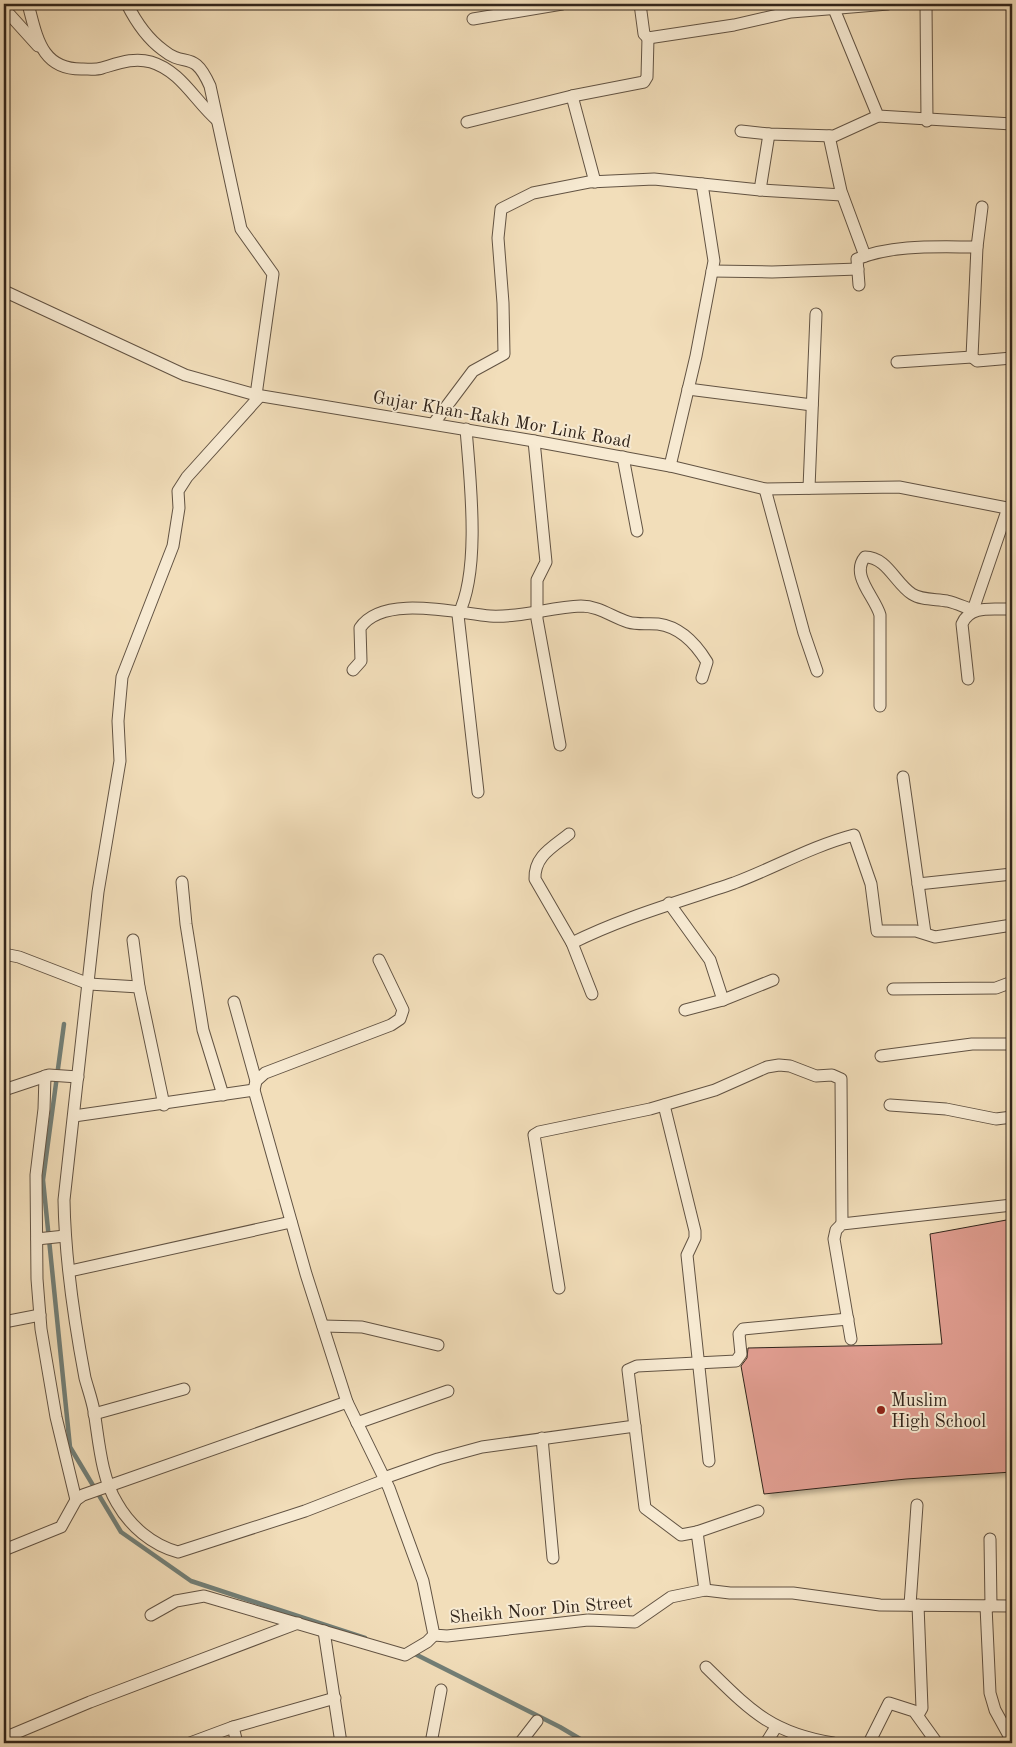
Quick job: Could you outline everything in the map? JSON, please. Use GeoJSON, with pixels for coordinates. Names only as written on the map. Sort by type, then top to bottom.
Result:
{"type":"FeatureCollection","features":[{"type":"Feature","properties":{"kind":"street"},"geometry":{"type":"LineString","coordinates":[[28,4],[42,50]]}},
{"type":"Feature","properties":{"kind":"street"},"geometry":{"type":"LineString","coordinates":[[127,4],[141,25],[164,51],[190,60],[202,69],[210,86],[241,229],[273,274],[258,395],[187,477],[178,491],[179,508],[173,546],[122,677],[118,721],[120,761],[98,892],[72,1076],[74,1116],[61,1236],[70,1271],[86,1379],[94,1414],[98,1446],[108,1487],[129,1521],[150,1539],[178,1552],[305,1511],[438,1459],[482,1447],[635,1426]]}},
{"type":"Feature","properties":{"kind":"street"},"geometry":{"type":"LineString","coordinates":[[473,19],[562,4]]}},
{"type":"Feature","properties":{"kind":"street"},"geometry":{"type":"LineString","coordinates":[[466,122],[572,96],[644,82],[647,77],[648,38],[644,34],[640,4]]}},
{"type":"Feature","properties":{"kind":"street"},"geometry":{"type":"LineString","coordinates":[[648,38],[734,25],[791,12],[888,4]]}},
{"type":"Feature","properties":{"kind":"street"},"geometry":{"type":"LineString","coordinates":[[926,4],[927,121]]}},
{"type":"Feature","properties":{"kind":"street"},"geometry":{"type":"LineString","coordinates":[[834,9],[878,116]]}},
{"type":"Feature","properties":{"kind":"street"},"geometry":{"type":"LineString","coordinates":[[4,13],[10,15],[51,60],[70,70],[99,69],[126,61],[151,62],[165,68],[217,120]]}},
{"type":"Feature","properties":{"kind":"street"},"geometry":{"type":"LineString","coordinates":[[572,96],[595,182]]}},
{"type":"Feature","properties":{"kind":"street"},"geometry":{"type":"LineString","coordinates":[[741,131],[829,136],[858,127],[878,116],[927,121],[1012,124]]}},
{"type":"Feature","properties":{"kind":"street"},"geometry":{"type":"LineString","coordinates":[[760,190],[768,134]]}},
{"type":"Feature","properties":{"kind":"street"},"geometry":{"type":"LineString","coordinates":[[829,136],[842,195],[865,256]]}},
{"type":"Feature","properties":{"kind":"street"},"geometry":{"type":"LineString","coordinates":[[434,423],[474,371],[504,354],[503,303],[498,238],[501,209],[533,194],[595,182],[654,179],[760,190],[842,195]]}},
{"type":"Feature","properties":{"kind":"street"},"geometry":{"type":"LineString","coordinates":[[670,466],[712,271],[713,248],[702,184]]}},
{"type":"Feature","properties":{"kind":"street"},"geometry":{"type":"LineString","coordinates":[[972,357],[977,247],[982,207]]}},
{"type":"Feature","properties":{"kind":"street"},"geometry":{"type":"LineString","coordinates":[[859,285],[857,259],[865,256],[879,252],[935,247],[977,247]]}},
{"type":"Feature","properties":{"kind":"street"},"geometry":{"type":"LineString","coordinates":[[712,271],[772,272],[858,269]]}},
{"type":"Feature","properties":{"kind":"street","name":"Gujar Khan-Rakh Mor Link Road"},"geometry":{"type":"LineString","coordinates":[[4,291],[185,375],[258,395],[434,423],[623,457],[670,466],[765,489],[899,487],[1010,509]]}},
{"type":"Feature","properties":{"kind":"street"},"geometry":{"type":"LineString","coordinates":[[809,488],[816,314]]}},
{"type":"Feature","properties":{"kind":"street"},"geometry":{"type":"LineString","coordinates":[[897,362],[972,357],[977,361],[1012,358]]}},
{"type":"Feature","properties":{"kind":"street"},"geometry":{"type":"LineString","coordinates":[[688,389],[812,405]]}},
{"type":"Feature","properties":{"kind":"street"},"geometry":{"type":"LineString","coordinates":[[466,429],[473,529],[465,602],[458,615],[478,792]]}},
{"type":"Feature","properties":{"kind":"street"},"geometry":{"type":"LineString","coordinates":[[534,441],[546,562],[538,580],[537,612],[560,745]]}},
{"type":"Feature","properties":{"kind":"street"},"geometry":{"type":"LineString","coordinates":[[623,457],[637,531]]}},
{"type":"Feature","properties":{"kind":"street"},"geometry":{"type":"LineString","coordinates":[[765,489],[816,671]]}},
{"type":"Feature","properties":{"kind":"street"},"geometry":{"type":"LineString","coordinates":[[968,679],[962,624],[965,616],[973,610],[1010,509]]}},
{"type":"Feature","properties":{"kind":"street"},"geometry":{"type":"LineString","coordinates":[[880,706],[880,615],[860,576],[860,567],[865,557],[874,557],[904,588],[915,596],[946,601],[973,610],[1012,609]]}},
{"type":"Feature","properties":{"kind":"street"},"geometry":{"type":"LineString","coordinates":[[353,670],[361,662],[360,628],[370,618],[392,609],[461,610],[490,616],[588,607],[631,622],[666,625],[680,632],[698,647],[707,662],[702,678]]}},
{"type":"Feature","properties":{"kind":"street"},"geometry":{"type":"LineString","coordinates":[[903,777],[925,933]]}},
{"type":"Feature","properties":{"kind":"street"},"geometry":{"type":"LineString","coordinates":[[569,834],[539,858],[535,869],[535,879],[572,943],[592,994]]}},
{"type":"Feature","properties":{"kind":"street"},"geometry":{"type":"LineString","coordinates":[[572,943],[621,920],[734,882],[832,841],[854,835],[871,884],[878,931],[925,933],[935,937],[1012,925]]}},
{"type":"Feature","properties":{"kind":"street"},"geometry":{"type":"LineString","coordinates":[[918,884],[1012,874]]}},
{"type":"Feature","properties":{"kind":"street"},"geometry":{"type":"LineString","coordinates":[[182,882],[187,933],[203,1030],[223,1096]]}},
{"type":"Feature","properties":{"kind":"street"},"geometry":{"type":"LineString","coordinates":[[669,903],[710,960],[723,1000]]}},
{"type":"Feature","properties":{"kind":"street"},"geometry":{"type":"LineString","coordinates":[[133,940],[138,987],[164,1105]]}},
{"type":"Feature","properties":{"kind":"street"},"geometry":{"type":"LineString","coordinates":[[4,954],[19,957],[63,976],[85,982],[138,987]]}},
{"type":"Feature","properties":{"kind":"street"},"geometry":{"type":"LineString","coordinates":[[74,1116],[223,1096],[255,1086],[265,1074],[391,1025],[400,1019],[403,1010],[379,960]]}},
{"type":"Feature","properties":{"kind":"street"},"geometry":{"type":"LineString","coordinates":[[685,1010],[723,1000],[773,980]]}},
{"type":"Feature","properties":{"kind":"street"},"geometry":{"type":"LineString","coordinates":[[893,989],[996,988],[1012,982]]}},
{"type":"Feature","properties":{"kind":"street","name":"Sheikh Noor Din Street"},"geometry":{"type":"LineString","coordinates":[[234,1002],[291,1222],[347,1402],[384,1479],[424,1581],[430,1639],[588,1620],[635,1622],[671,1597],[705,1590],[730,1593],[793,1593],[880,1605],[1012,1606]]}},
{"type":"Feature","properties":{"kind":"street"},"geometry":{"type":"LineString","coordinates":[[881,1056],[972,1044],[1012,1044]]}},
{"type":"Feature","properties":{"kind":"street"},"geometry":{"type":"LineString","coordinates":[[559,1288],[534,1135],[539,1132],[664,1105],[715,1090],[767,1067],[785,1064],[816,1076],[832,1074],[841,1079],[842,1224]]}},
{"type":"Feature","properties":{"kind":"street"},"geometry":{"type":"LineString","coordinates":[[4,1090],[47,1075],[72,1076]]}},
{"type":"Feature","properties":{"kind":"street"},"geometry":{"type":"LineString","coordinates":[[47,1075],[36,1175],[39,1239],[37,1279],[40,1315],[56,1417],[81,1497]]}},
{"type":"Feature","properties":{"kind":"street"},"geometry":{"type":"LineString","coordinates":[[664,1105],[695,1231],[695,1238],[687,1255],[709,1461]]}},
{"type":"Feature","properties":{"kind":"street"},"geometry":{"type":"LineString","coordinates":[[890,1105],[946,1109],[996,1119],[1012,1117]]}},
{"type":"Feature","properties":{"kind":"street"},"geometry":{"type":"LineString","coordinates":[[851,1339],[834,1239],[836,1230],[842,1224],[1012,1204]]}},
{"type":"Feature","properties":{"kind":"street"},"geometry":{"type":"LineString","coordinates":[[70,1271],[291,1222]]}},
{"type":"Feature","properties":{"kind":"street"},"geometry":{"type":"LineString","coordinates":[[39,1239],[61,1236]]}},
{"type":"Feature","properties":{"kind":"street"},"geometry":{"type":"LineString","coordinates":[[4,1322],[40,1315]]}},
{"type":"Feature","properties":{"kind":"street"},"geometry":{"type":"LineString","coordinates":[[758,1511],[698,1532],[681,1535],[645,1508],[628,1370],[637,1366],[736,1360],[741,1354],[739,1334],[743,1329],[848,1319]]}},
{"type":"Feature","properties":{"kind":"street"},"geometry":{"type":"LineString","coordinates":[[323,1326],[362,1326],[438,1345]]}},
{"type":"Feature","properties":{"kind":"street"},"geometry":{"type":"LineString","coordinates":[[94,1414],[184,1389]]}},
{"type":"Feature","properties":{"kind":"street"},"geometry":{"type":"LineString","coordinates":[[357,1423],[448,1391]]}},
{"type":"Feature","properties":{"kind":"street"},"geometry":{"type":"LineString","coordinates":[[4,1550],[61,1527],[81,1497],[347,1402]]}},
{"type":"Feature","properties":{"kind":"street"},"geometry":{"type":"LineString","coordinates":[[542,1438],[553,1558]]}},
{"type":"Feature","properties":{"kind":"street"},"geometry":{"type":"LineString","coordinates":[[917,1506],[914,1605],[922,1708],[918,1714]]}},
{"type":"Feature","properties":{"kind":"street"},"geometry":{"type":"LineString","coordinates":[[698,1532],[705,1590]]}},
{"type":"Feature","properties":{"kind":"street"},"geometry":{"type":"LineString","coordinates":[[990,1539],[988,1606],[990,1694],[995,1710],[1012,1741]]}},
{"type":"Feature","properties":{"kind":"street"},"geometry":{"type":"LineString","coordinates":[[151,1615],[176,1601],[204,1596],[405,1655],[430,1639]]}},
{"type":"Feature","properties":{"kind":"street"},"geometry":{"type":"LineString","coordinates":[[4,1738],[90,1702],[298,1623]]}},
{"type":"Feature","properties":{"kind":"street"},"geometry":{"type":"LineString","coordinates":[[324,1631],[341,1743]]}},
{"type":"Feature","properties":{"kind":"street"},"geometry":{"type":"LineString","coordinates":[[706,1668],[750,1710],[776,1727],[832,1743]]}},
{"type":"Feature","properties":{"kind":"street"},"geometry":{"type":"LineString","coordinates":[[431,1743],[440,1690]]}},
{"type":"Feature","properties":{"kind":"street"},"geometry":{"type":"LineString","coordinates":[[190,1743],[233,1727],[335,1698]]}},
{"type":"Feature","properties":{"kind":"street"},"geometry":{"type":"LineString","coordinates":[[869,1743],[889,1703],[918,1714],[937,1743]]}},
{"type":"Feature","properties":{"kind":"street"},"geometry":{"type":"LineString","coordinates":[[520,1743],[537,1721]]}},
{"type":"Feature","properties":{"kind":"street"},"geometry":{"type":"LineString","coordinates":[[233,1727],[237,1743]]}},
{"type":"Feature","properties":{"kind":"street"},"geometry":{"type":"LineString","coordinates":[[766,1743],[776,1727]]}},
{"type":"Feature","properties":{"kind":"building","name":"Muslim High School"},"geometry":{"type":"Polygon","coordinates":[[[1012,1219],[1012,1472],[906,1479],[764,1494],[741,1366],[747,1358],[748,1348],[942,1344],[930,1234],[1012,1219]]]}},
{"type":"Feature","properties":{"kind":"waterway"},"geometry":{"type":"LineString","coordinates":[[64,1024],[43,1180],[70,1447],[121,1532],[191,1581],[365,1638]]}},
{"type":"Feature","properties":{"kind":"waterway"},"geometry":{"type":"LineString","coordinates":[[413,1653],[560,1727],[587,1743]]}},
{"type":"Feature","properties":{"kind":"place","name":"Muslim High School"},"geometry":{"type":"Point","coordinates":[881,1410]}}]}
